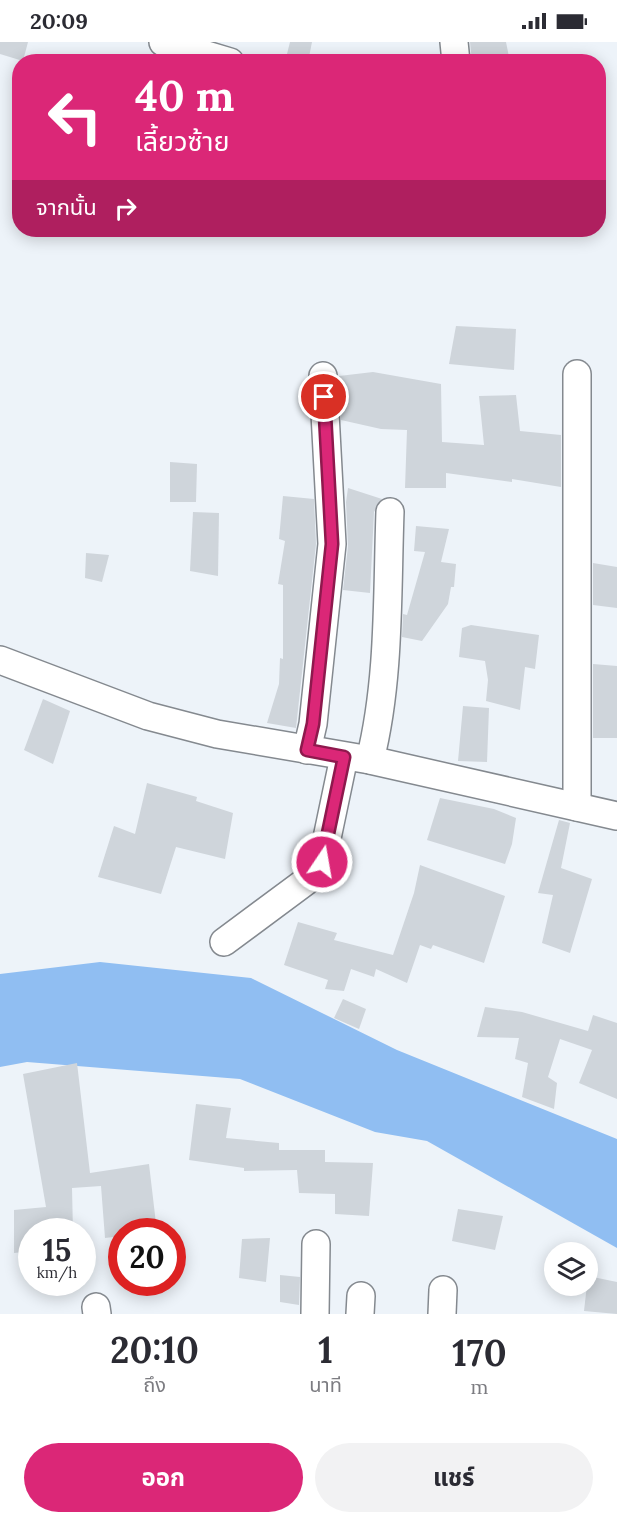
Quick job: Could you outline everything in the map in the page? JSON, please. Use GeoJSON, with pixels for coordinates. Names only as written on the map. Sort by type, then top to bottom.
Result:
{"type":"FeatureCollection","features":[{"type":"Feature","properties":{"kind":"street"},"geometry":{"type":"LineString","coordinates":[[163,42],[203,54]]}},
{"type":"Feature","properties":{"kind":"street"},"geometry":{"type":"LineString","coordinates":[[577,374],[577,807]]}},
{"type":"Feature","properties":{"kind":"street"},"geometry":{"type":"LineString","coordinates":[[307,750],[313,724],[332,544],[323,376]]}},
{"type":"Feature","properties":{"kind":"street"},"geometry":{"type":"LineString","coordinates":[[370,760],[377,732],[386,627],[390,512]]}},
{"type":"Feature","properties":{"kind":"street"},"geometry":{"type":"LineString","coordinates":[[0,660],[148,716],[217,734],[370,760],[617,816]]}},
{"type":"Feature","properties":{"kind":"street"},"geometry":{"type":"LineString","coordinates":[[224,942],[313,876],[322,862],[344,757]]}},
{"type":"Feature","properties":{"kind":"street"},"geometry":{"type":"LineString","coordinates":[[315,1314],[316,1244]]}},
{"type":"Feature","properties":{"kind":"water"},"geometry":{"type":"Polygon","coordinates":[[[100,962],[251,978],[397,1050],[617,1139],[617,1248],[427,1141],[375,1132],[240,1079],[27,1062],[0,1067],[0,974],[100,962]]]}},
{"type":"Feature","properties":{"kind":"building"},"geometry":{"type":"Polygon","coordinates":[[[0,42],[28,42],[25,54],[12,54],[12,58],[0,54],[0,42]]]}},
{"type":"Feature","properties":{"kind":"building"},"geometry":{"type":"Polygon","coordinates":[[[290,42],[312,42],[310,54],[287,54],[290,42]]]}},
{"type":"Feature","properties":{"kind":"building"},"geometry":{"type":"Polygon","coordinates":[[[470,42],[506,42],[508,54],[471,54],[470,42]]]}},
{"type":"Feature","properties":{"kind":"building"},"geometry":{"type":"Polygon","coordinates":[[[456,326],[516,329],[514,370],[449,364],[456,326]]]}},
{"type":"Feature","properties":{"kind":"building"},"geometry":{"type":"Polygon","coordinates":[[[373,372],[441,384],[442,442],[484,445],[479,396],[516,395],[520,431],[561,435],[561,487],[512,479],[512,482],[446,473],[446,488],[405,488],[407,430],[381,429],[341,420],[339,376],[373,372]]]}},
{"type":"Feature","properties":{"kind":"building"},"geometry":{"type":"Polygon","coordinates":[[[170,462],[197,464],[196,502],[170,502],[170,462]]]}},
{"type":"Feature","properties":{"kind":"building"},"geometry":{"type":"Polygon","coordinates":[[[348,488],[382,499],[374,512],[370,593],[343,590],[348,546],[346,502],[348,488]]]}},
{"type":"Feature","properties":{"kind":"building"},"geometry":{"type":"Polygon","coordinates":[[[283,496],[314,499],[316,544],[296,728],[267,723],[279,684],[280,658],[283,659],[283,585],[278,584],[285,541],[279,539],[283,496]]]}},
{"type":"Feature","properties":{"kind":"building"},"geometry":{"type":"Polygon","coordinates":[[[193,512],[219,513],[218,576],[190,571],[193,512]]]}},
{"type":"Feature","properties":{"kind":"building"},"geometry":{"type":"Polygon","coordinates":[[[416,526],[449,529],[441,562],[456,564],[454,587],[451,587],[448,604],[422,641],[402,637],[403,614],[407,615],[425,552],[414,551],[416,526]]]}},
{"type":"Feature","properties":{"kind":"building"},"geometry":{"type":"Polygon","coordinates":[[[86,553],[109,555],[102,582],[85,578],[86,553]]]}},
{"type":"Feature","properties":{"kind":"building"},"geometry":{"type":"Polygon","coordinates":[[[593,563],[617,567],[617,608],[593,605],[593,563]]]}},
{"type":"Feature","properties":{"kind":"building"},"geometry":{"type":"Polygon","coordinates":[[[471,625],[539,635],[535,669],[525,667],[520,710],[486,701],[488,680],[485,661],[459,657],[462,628],[471,625]]]}},
{"type":"Feature","properties":{"kind":"building"},"geometry":{"type":"Polygon","coordinates":[[[593,664],[617,666],[617,738],[593,738],[593,664]]]}},
{"type":"Feature","properties":{"kind":"building"},"geometry":{"type":"Polygon","coordinates":[[[43,699],[70,711],[53,764],[24,750],[43,699]]]}},
{"type":"Feature","properties":{"kind":"building"},"geometry":{"type":"Polygon","coordinates":[[[463,706],[489,708],[487,762],[458,761],[463,706]]]}},
{"type":"Feature","properties":{"kind":"building"},"geometry":{"type":"Polygon","coordinates":[[[147,783],[197,797],[196,801],[233,813],[225,859],[176,847],[161,894],[98,877],[114,826],[135,834],[147,783]]]}},
{"type":"Feature","properties":{"kind":"building"},"geometry":{"type":"Polygon","coordinates":[[[440,798],[494,809],[516,818],[512,844],[505,864],[427,840],[440,798]]]}},
{"type":"Feature","properties":{"kind":"building"},"geometry":{"type":"Polygon","coordinates":[[[559,820],[570,823],[561,868],[592,879],[570,953],[542,943],[553,895],[538,893],[559,820]]]}},
{"type":"Feature","properties":{"kind":"building"},"geometry":{"type":"Polygon","coordinates":[[[420,865],[505,896],[484,963],[433,945],[431,949],[420,945],[407,983],[376,969],[374,977],[351,969],[344,991],[325,989],[328,980],[284,965],[298,922],[337,933],[334,940],[393,955],[414,893],[420,865]]]}},
{"type":"Feature","properties":{"kind":"building"},"geometry":{"type":"Polygon","coordinates":[[[343,999],[366,1009],[359,1029],[334,1018],[343,999]]]}},
{"type":"Feature","properties":{"kind":"building"},"geometry":{"type":"Polygon","coordinates":[[[485,1007],[522,1012],[588,1031],[593,1015],[617,1023],[617,1099],[579,1083],[592,1050],[560,1039],[548,1077],[557,1083],[554,1109],[522,1097],[528,1063],[515,1059],[519,1038],[477,1037],[485,1007]]]}},
{"type":"Feature","properties":{"kind":"building"},"geometry":{"type":"Polygon","coordinates":[[[77,1063],[90,1173],[149,1164],[155,1218],[108,1218],[108,1238],[105,1238],[101,1186],[72,1188],[73,1218],[18,1218],[18,1253],[14,1253],[14,1210],[46,1207],[23,1074],[77,1063]]]}},
{"type":"Feature","properties":{"kind":"building"},"geometry":{"type":"Polygon","coordinates":[[[196,1104],[231,1108],[226,1138],[279,1143],[279,1150],[325,1150],[325,1162],[373,1163],[369,1216],[335,1214],[335,1194],[299,1193],[297,1170],[244,1171],[244,1168],[189,1160],[196,1104]]]}},
{"type":"Feature","properties":{"kind":"building"},"geometry":{"type":"Polygon","coordinates":[[[458,1209],[503,1216],[495,1250],[452,1241],[458,1209]]]}},
{"type":"Feature","properties":{"kind":"building"},"geometry":{"type":"Polygon","coordinates":[[[270,1238],[266,1282],[239,1278],[242,1239],[270,1238]]]}},
{"type":"Feature","properties":{"kind":"building"},"geometry":{"type":"Polygon","coordinates":[[[280,1275],[300,1277],[299,1305],[280,1302],[280,1275]]]}},
{"type":"Feature","properties":{"kind":"building"},"geometry":{"type":"Polygon","coordinates":[[[598,1278],[617,1282],[617,1314],[584,1311],[586,1296],[598,1296],[598,1278]]]}},
{"type":"Feature","properties":{"kind":"route"},"geometry":{"type":"LineString","coordinates":[[322,862],[344,757],[307,750],[313,724],[332,544],[324,397]]}}]}
